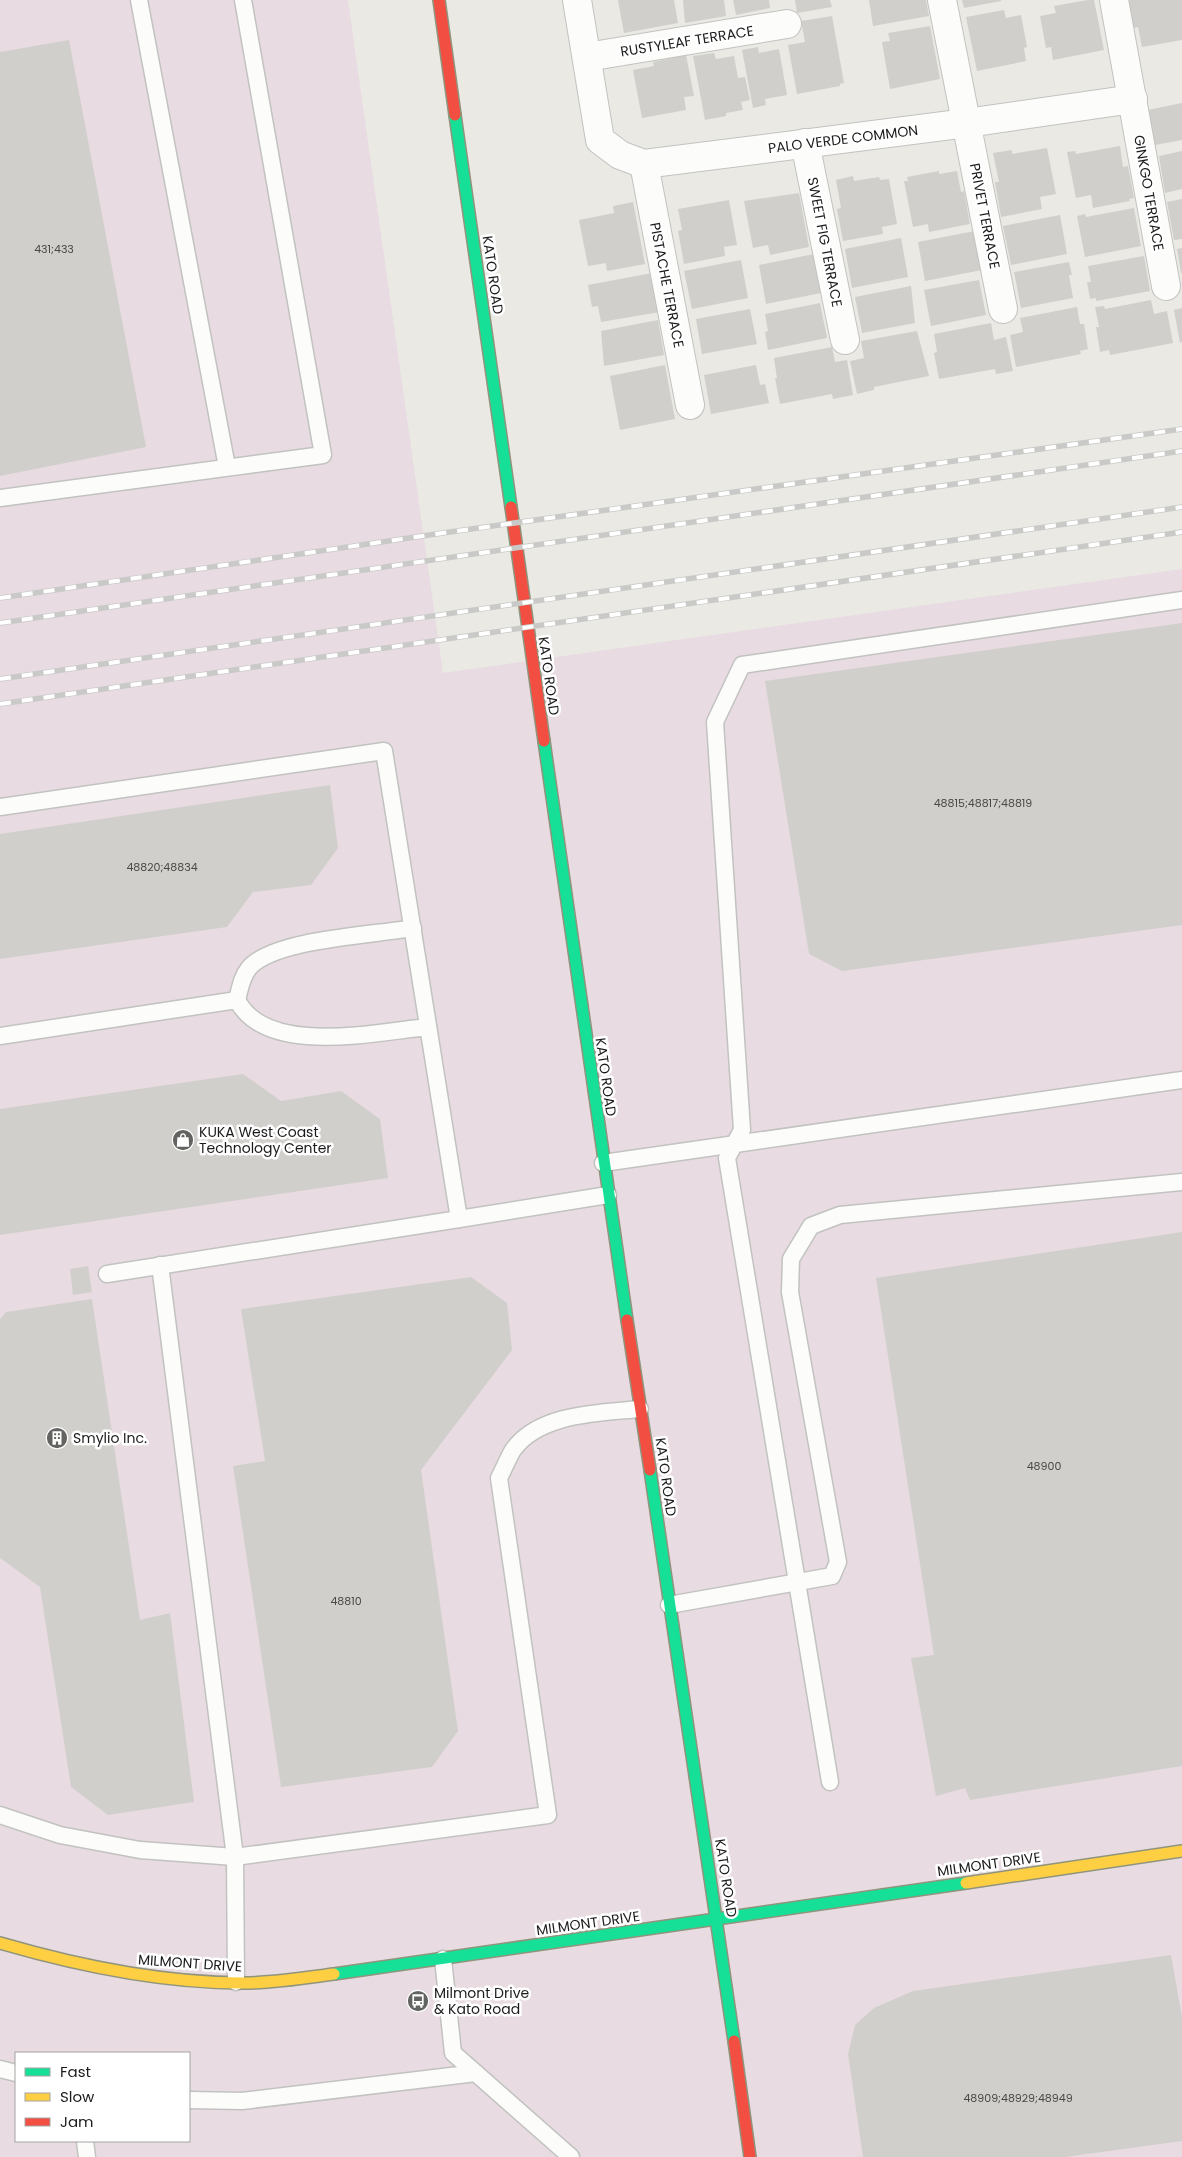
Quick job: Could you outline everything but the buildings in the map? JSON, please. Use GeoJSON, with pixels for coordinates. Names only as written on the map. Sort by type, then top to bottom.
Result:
{"type":"FeatureCollection","features":[{"type":"Feature","properties":{"kind":"street","name":"KATO ROAD"},"geometry":{"type":"LineString","coordinates":[[438,0],[603,1163],[717,1919],[750,2157]]}},
{"type":"Feature","properties":{"kind":"street","name":"PALO VERDE COMMON"},"geometry":{"type":"LineString","coordinates":[[577,0],[600,140],[620,155],[644,164],[967,123],[1132,99]]}},
{"type":"Feature","properties":{"kind":"street","name":"PRIVET TERRACE"},"geometry":{"type":"LineString","coordinates":[[942,0],[1004,309]]}},
{"type":"Feature","properties":{"kind":"street"},"geometry":{"type":"LineString","coordinates":[[1114,0],[1132,99]]}},
{"type":"Feature","properties":{"kind":"street","name":"RUSTYLEAF TERRACE"},"geometry":{"type":"LineString","coordinates":[[587,57],[787,24]]}},
{"type":"Feature","properties":{"kind":"street","name":"GINKGO TERRACE"},"geometry":{"type":"LineString","coordinates":[[1132,99],[1166,286]]}},
{"type":"Feature","properties":{"kind":"street","name":"SWEET FIG TERRACE"},"geometry":{"type":"LineString","coordinates":[[805,143],[845,340]]}},
{"type":"Feature","properties":{"kind":"street","name":"PISTACHE TERRACE"},"geometry":{"type":"LineString","coordinates":[[644,164],[690,405]]}},
{"type":"Feature","properties":{"kind":"street","name":"MILMONT DRIVE"},"geometry":{"type":"LineString","coordinates":[[0,1943],[63,1962],[148,1977],[236,1982],[354,1972],[443,1960],[1182,1851]]}},
{"type":"Feature","properties":{"kind":"lane"},"geometry":{"type":"LineString","coordinates":[[139,0],[227,468]]}},
{"type":"Feature","properties":{"kind":"lane"},"geometry":{"type":"LineString","coordinates":[[0,498],[323,455],[243,0]]}},
{"type":"Feature","properties":{"kind":"lane"},"geometry":{"type":"LineString","coordinates":[[830,1782],[727,1158],[742,1130],[714,722],[742,665],[1182,600]]}},
{"type":"Feature","properties":{"kind":"lane"},"geometry":{"type":"LineString","coordinates":[[0,807],[384,751],[459,1219]]}},
{"type":"Feature","properties":{"kind":"lane"},"geometry":{"type":"LineString","coordinates":[[413,928],[293,946],[271,954],[250,967],[242,980],[237,1000],[242,1011],[253,1021],[270,1029],[300,1036],[338,1036],[428,1027]]}},
{"type":"Feature","properties":{"kind":"lane"},"geometry":{"type":"LineString","coordinates":[[0,1036],[237,1000]]}},
{"type":"Feature","properties":{"kind":"lane"},"geometry":{"type":"LineString","coordinates":[[603,1163],[1182,1080]]}},
{"type":"Feature","properties":{"kind":"lane"},"geometry":{"type":"LineString","coordinates":[[669,1605],[796,1584],[832,1576],[838,1562],[790,1292],[791,1259],[812,1226],[840,1215],[1182,1182]]}},
{"type":"Feature","properties":{"kind":"lane"},"geometry":{"type":"LineString","coordinates":[[107,1274],[608,1195]]}},
{"type":"Feature","properties":{"kind":"lane"},"geometry":{"type":"LineString","coordinates":[[160,1265],[235,1857],[236,1982]]}},
{"type":"Feature","properties":{"kind":"lane"},"geometry":{"type":"LineString","coordinates":[[0,1815],[60,1835],[122,1846],[235,1857],[548,1815],[499,1478],[514,1449],[530,1434],[566,1417],[640,1409]]}},
{"type":"Feature","properties":{"kind":"lane"},"geometry":{"type":"LineString","coordinates":[[443,1960],[453,2053],[565,2156]]}},
{"type":"Feature","properties":{"kind":"lane"},"geometry":{"type":"LineString","coordinates":[[0,2069],[15,2073]]}},
{"type":"Feature","properties":{"kind":"lane"},"geometry":{"type":"LineString","coordinates":[[190,2100],[242,2101],[476,2074]]}},
{"type":"Feature","properties":{"kind":"lane"},"geometry":{"type":"LineString","coordinates":[[85,2142],[87,2157]]}},
{"type":"Feature","properties":{"kind":"shaded area"},"geometry":{"type":"Polygon","coordinates":[[[0,0],[348,0],[443,673],[1182,569],[1182,2157],[0,2157],[0,0]]]}},
{"type":"Feature","properties":{"kind":"railway"},"geometry":{"type":"LineString","coordinates":[[0,598],[436,534],[1182,429]]}},
{"type":"Feature","properties":{"kind":"railway"},"geometry":{"type":"LineString","coordinates":[[0,623],[1182,451]]}},
{"type":"Feature","properties":{"kind":"railway"},"geometry":{"type":"LineString","coordinates":[[0,679],[1182,507]]}},
{"type":"Feature","properties":{"kind":"railway"},"geometry":{"type":"LineString","coordinates":[[0,704],[1182,532]]}},
{"type":"Feature","properties":{"kind":"traffic: fast"},"geometry":{"type":"LineString","coordinates":[[455,115],[511,507]]}},
{"type":"Feature","properties":{"kind":"traffic: fast"},"geometry":{"type":"LineString","coordinates":[[544,741],[627,1320]]}},
{"type":"Feature","properties":{"kind":"traffic: fast"},"geometry":{"type":"LineString","coordinates":[[650,1470],[734,2041]]}},
{"type":"Feature","properties":{"kind":"traffic: fast"},"geometry":{"type":"LineString","coordinates":[[334,1974],[966,1883]]}},
{"type":"Feature","properties":{"kind":"traffic: slow"},"geometry":{"type":"LineString","coordinates":[[966,1883],[1182,1851]]}},
{"type":"Feature","properties":{"kind":"traffic: slow"},"geometry":{"type":"LineString","coordinates":[[0,1943],[90,1966],[181,1980],[255,1983],[334,1974]]}},
{"type":"Feature","properties":{"kind":"traffic: jam"},"geometry":{"type":"LineString","coordinates":[[439,0],[455,115]]}},
{"type":"Feature","properties":{"kind":"traffic: jam"},"geometry":{"type":"LineString","coordinates":[[511,507],[544,741]]}},
{"type":"Feature","properties":{"kind":"traffic: jam"},"geometry":{"type":"LineString","coordinates":[[627,1320],[650,1470]]}},
{"type":"Feature","properties":{"kind":"traffic: jam"},"geometry":{"type":"LineString","coordinates":[[734,2041],[750,2157]]}},
{"type":"Feature","properties":{"kind":"place","name":"KUKA West Coast Technology Center"},"geometry":{"type":"Point","coordinates":[183,1140]}},
{"type":"Feature","properties":{"kind":"place","name":"Smylio Inc."},"geometry":{"type":"Point","coordinates":[57,1438]}},
{"type":"Feature","properties":{"kind":"place","name":"Milmont Drive & Kato Road"},"geometry":{"type":"Point","coordinates":[418,2001]}}]}
